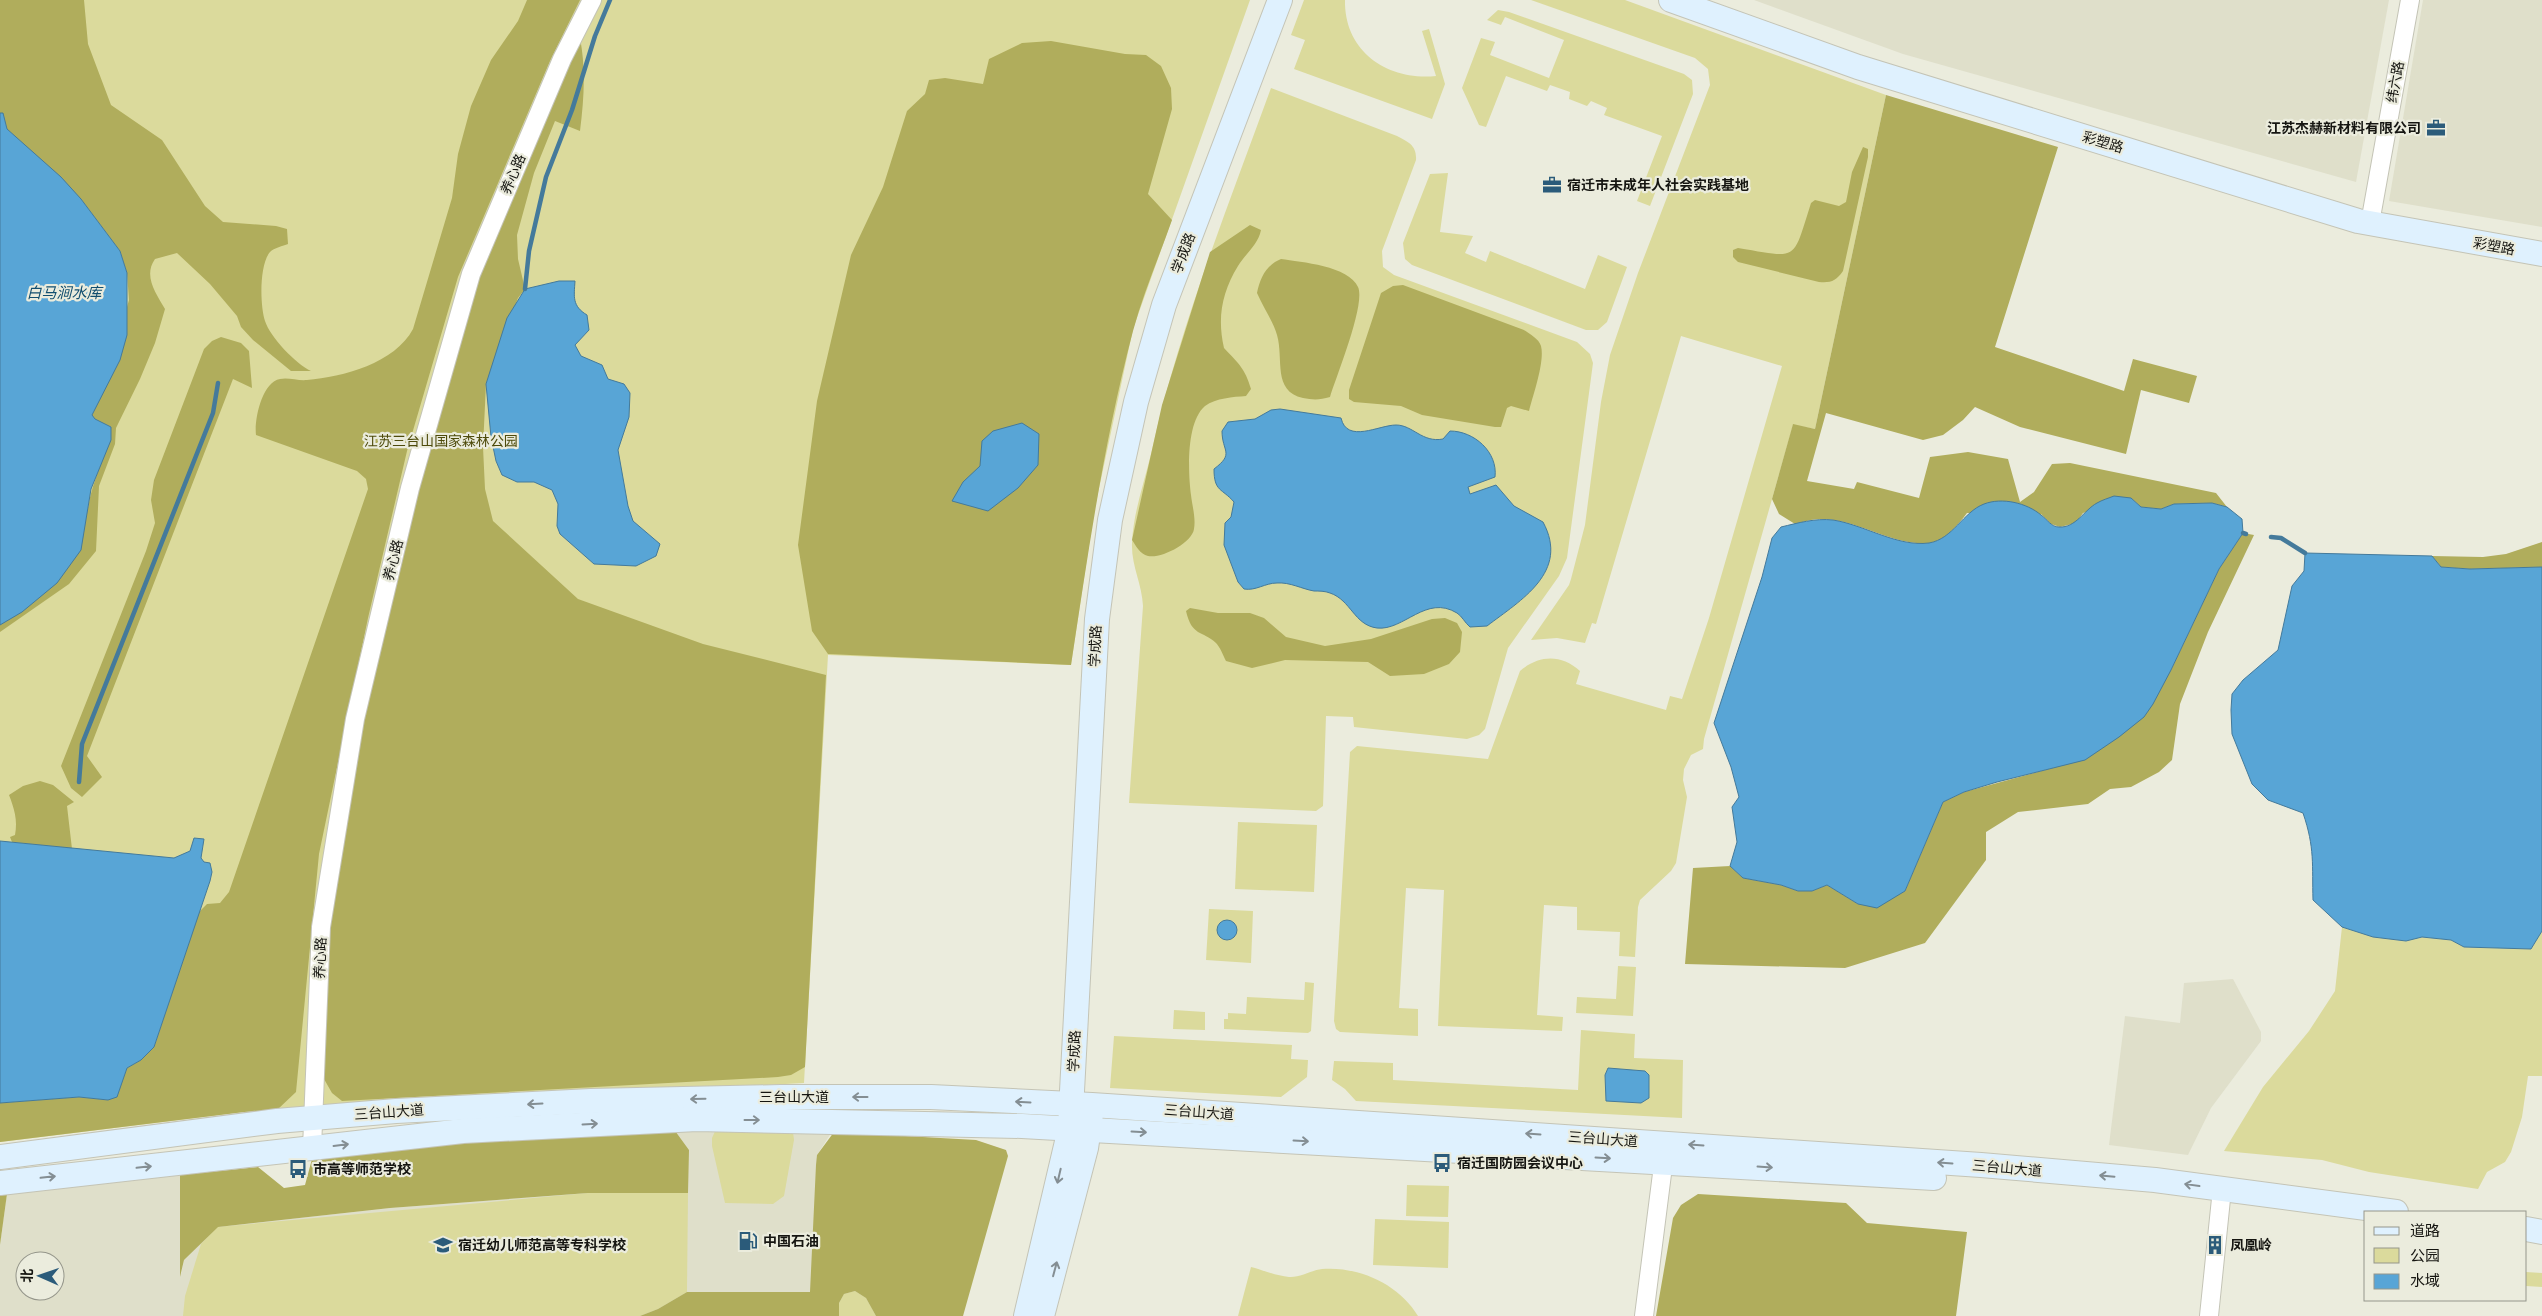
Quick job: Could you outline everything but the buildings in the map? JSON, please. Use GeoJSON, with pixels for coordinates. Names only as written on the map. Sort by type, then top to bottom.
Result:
{"type":"FeatureCollection","features":[{"type":"Feature","properties":{"kind":"main road","name":"学成路"},"geometry":{"type":"LineString","coordinates":[[1042,1316],[1080,1129],[1096,619],[1110,520],[1136,402],[1164,305],[1280,0]]}},
{"type":"Feature","properties":{"kind":"main road","name":"彩塑路"},"geometry":{"type":"LineString","coordinates":[[1671,0],[1858,67],[2370,223],[2542,254]]}},
{"type":"Feature","properties":{"kind":"main road","name":"三台山大道"},"geometry":{"type":"LineString","coordinates":[[0,1157],[313,1118],[396,1111],[575,1102],[771,1097],[930,1097],[1082,1105],[1665,1152],[2154,1196],[2221,1197],[2384,1211]]}},
{"type":"Feature","properties":{"kind":"main road","name":"三台山大道"},"geometry":{"type":"LineString","coordinates":[[0,1183],[463,1131],[698,1119],[833,1120],[1665,1152]]}},
{"type":"Feature","properties":{"kind":"main road","name":"学成路"},"geometry":{"type":"LineString","coordinates":[[1026,1316],[1080,1129]]}},
{"type":"Feature","properties":{"kind":"main road","name":"三台山大道"},"geometry":{"type":"LineString","coordinates":[[2221,1197],[2364,1223]]}},
{"type":"Feature","properties":{"kind":"main road"},"geometry":{"type":"LineString","coordinates":[[2527,1229],[2542,1232]]}},
{"type":"Feature","properties":{"kind":"main road"},"geometry":{"type":"LineString","coordinates":[[2527,1244],[2542,1247]]}},
{"type":"Feature","properties":{"kind":"street","name":"养心路"},"geometry":{"type":"LineString","coordinates":[[312,1148],[321,927],[354,719],[410,488],[471,274],[562,59],[592,0]]}},
{"type":"Feature","properties":{"kind":"street","name":"纬六路"},"geometry":{"type":"LineString","coordinates":[[2370,223],[2410,0]]}},
{"type":"Feature","properties":{"kind":"street"},"geometry":{"type":"LineString","coordinates":[[1644,1316],[1665,1152]]}},
{"type":"Feature","properties":{"kind":"street"},"geometry":{"type":"LineString","coordinates":[[2209,1316],[2221,1197]]}},
{"type":"Feature","properties":{"kind":"shaded area"},"geometry":{"type":"Polygon","coordinates":[[[1754,0],[2389,0],[2356,182],[1903,54],[1754,0]]]}},
{"type":"Feature","properties":{"kind":"shaded area"},"geometry":{"type":"Polygon","coordinates":[[[2423,0],[2542,0],[2542,227],[2389,201],[2423,0]]]}},
{"type":"Feature","properties":{"kind":"shaded area"},"geometry":{"type":"Polygon","coordinates":[[[2233,979],[2261,1032],[2261,1041],[2211,1108],[2188,1155],[2109,1145],[2125,1016],[2180,1023],[2184,983],[2233,979]]]}},
{"type":"Feature","properties":{"kind":"shaded area","name":"宿迁幼儿师范高等专科学校"},"geometry":{"type":"Polygon","coordinates":[[[835,1127],[817,1155],[932,1316],[0,1316],[0,1245],[7,1194],[180,1175],[181,1274],[184,1260],[217,1227],[390,1208],[588,1193],[689,1150],[673,1128],[835,1127]]]}},
{"type":"Feature","properties":{"kind":"green space","name":"江苏三台山国家森林公园"},"geometry":{"type":"Polygon","coordinates":[[[0,0],[1250,0],[1133,329],[1094,512],[1071,665],[828,655],[804,1083],[245,1112],[0,1142],[0,0]]]}},
{"type":"Feature","properties":{"kind":"green space"},"geometry":{"type":"Polygon","coordinates":[[[0,0],[84,0],[88,44],[111,105],[162,140],[205,206],[223,222],[276,226],[287,229],[288,244],[276,248],[266,258],[262,276],[261,296],[263,314],[272,335],[298,362],[311,371],[291,371],[253,340],[241,327],[237,316],[210,284],[177,253],[155,259],[150,272],[152,284],[165,309],[155,343],[116,428],[115,444],[99,486],[96,551],[69,584],[0,632],[0,625],[88,508],[111,427],[94,419],[92,415],[103,391],[129,300],[127,273],[120,251],[81,199],[7,129],[3,114],[0,113],[0,0]]]}},
{"type":"Feature","properties":{"kind":"green space"},"geometry":{"type":"Polygon","coordinates":[[[527,0],[580,0],[550,61],[458,277],[407,451],[368,618],[319,854],[296,1092],[277,1110],[244,1112],[0,1142],[0,1103],[79,1097],[108,1100],[120,1087],[127,1068],[141,1060],[154,1047],[199,912],[207,904],[220,903],[229,892],[368,489],[366,479],[357,471],[256,435],[256,420],[260,402],[268,387],[280,379],[307,380],[336,376],[367,366],[394,351],[405,341],[413,329],[452,198],[458,154],[471,106],[491,60],[518,21],[527,0]]]}},
{"type":"Feature","properties":{"kind":"green space"},"geometry":{"type":"Polygon","coordinates":[[[1304,0],[1345,0],[1347,18],[1352,35],[1361,48],[1372,59],[1386,68],[1401,74],[1436,76],[1422,31],[1429,29],[1445,84],[1432,119],[1294,69],[1305,40],[1291,35],[1304,0]]]}},
{"type":"Feature","properties":{"kind":"green space"},"geometry":{"type":"Polygon","coordinates":[[[1531,0],[1625,0],[1886,95],[1815,429],[1793,425],[1704,739],[1703,749],[1691,755],[1684,769],[1683,780],[1687,797],[1676,863],[1671,871],[1640,900],[1635,957],[1619,956],[1620,932],[1577,930],[1577,907],[1544,905],[1537,1015],[1563,1017],[1562,1031],[1438,1026],[1444,890],[1406,888],[1399,1008],[1418,1009],[1418,1036],[1340,1032],[1336,1029],[1334,1021],[1350,752],[1357,746],[1488,759],[1520,671],[1542,659],[1558,659],[1573,665],[1580,671],[1576,684],[1666,710],[1670,696],[1682,699],[1709,618],[1782,366],[1681,336],[1596,624],[1592,623],[1585,643],[1557,638],[1531,640],[1569,585],[1571,579],[1585,525],[1601,402],[1610,355],[1638,273],[1710,85],[1708,69],[1695,58],[1531,0]]]}},
{"type":"Feature","properties":{"kind":"green space"},"geometry":{"type":"Polygon","coordinates":[[[1498,10],[1509,12],[1684,74],[1692,80],[1693,94],[1650,206],[1637,201],[1662,136],[1604,115],[1607,108],[1591,101],[1587,106],[1569,99],[1570,92],[1550,85],[1547,91],[1506,76],[1486,127],[1479,125],[1462,88],[1481,38],[1495,42],[1490,55],[1549,78],[1564,40],[1505,17],[1501,25],[1487,20],[1498,10]]]}},
{"type":"Feature","properties":{"kind":"green space"},"geometry":{"type":"Polygon","coordinates":[[[580,38],[584,84],[580,131],[555,121],[534,173],[517,235],[518,259],[525,289],[518,298],[486,384],[483,447],[485,489],[493,521],[578,599],[703,644],[826,675],[805,1067],[791,1075],[778,1077],[342,1101],[332,1093],[320,1072],[329,926],[360,722],[416,494],[476,279],[580,38]]]}},
{"type":"Feature","properties":{"kind":"green space"},"geometry":{"type":"Polygon","coordinates":[[[1051,41],[1125,54],[1146,55],[1161,66],[1171,88],[1172,109],[1148,194],[1172,220],[1141,303],[1113,414],[1071,665],[828,654],[812,631],[798,545],[817,401],[851,255],[883,187],[907,111],[925,94],[929,80],[945,78],[983,84],[989,59],[1022,43],[1051,41]]]}},
{"type":"Feature","properties":{"kind":"green space"},"geometry":{"type":"Polygon","coordinates":[[[1271,88],[1397,136],[1413,147],[1416,160],[1382,251],[1383,267],[1394,275],[1577,342],[1590,354],[1593,363],[1567,558],[1559,576],[1508,648],[1485,729],[1479,735],[1467,739],[1354,727],[1353,717],[1326,716],[1323,806],[1316,811],[1129,803],[1143,606],[1132,551],[1137,510],[1175,361],[1205,269],[1271,88]]]}},
{"type":"Feature","properties":{"kind":"green space"},"geometry":{"type":"Polygon","coordinates":[[[1886,95],[2058,147],[1995,347],[2124,391],[2133,359],[2197,376],[2189,403],[2141,390],[2126,454],[2020,427],[1975,407],[1963,420],[1943,435],[1923,440],[1826,413],[1807,481],[1854,489],[1857,482],[1919,498],[1930,457],[1968,452],[2008,459],[2020,502],[2034,492],[2052,464],[2070,463],[2216,493],[2227,507],[2212,503],[2174,504],[2161,509],[2141,507],[2131,498],[2083,513],[2076,523],[2060,527],[2051,524],[2041,514],[1967,513],[1946,536],[1929,543],[1901,541],[1835,520],[1818,519],[1795,524],[1779,514],[1772,499],[1793,424],[1815,429],[1886,95]]]}},
{"type":"Feature","properties":{"kind":"green space"},"geometry":{"type":"Polygon","coordinates":[[[1863,147],[1868,149],[1868,157],[1843,271],[1838,277],[1830,282],[1819,282],[1738,262],[1733,257],[1733,250],[1738,248],[1772,254],[1790,252],[1796,246],[1800,237],[1811,203],[1815,200],[1839,206],[1846,202],[1852,172],[1863,147]]]}},
{"type":"Feature","properties":{"kind":"green space"},"geometry":{"type":"Polygon","coordinates":[[[1448,173],[1440,232],[1473,236],[1465,253],[1486,262],[1490,251],[1585,289],[1598,255],[1627,267],[1607,322],[1598,330],[1586,330],[1412,265],[1405,259],[1403,243],[1430,174],[1448,173]]]}},
{"type":"Feature","properties":{"kind":"green space"},"geometry":{"type":"Polygon","coordinates":[[[1250,225],[1261,230],[1255,245],[1238,266],[1228,286],[1222,306],[1221,326],[1224,348],[1244,371],[1251,389],[1246,396],[1225,398],[1209,403],[1199,413],[1191,435],[1189,461],[1195,520],[1194,529],[1188,540],[1175,549],[1160,555],[1148,556],[1140,552],[1132,540],[1162,405],[1210,252],[1250,225]]]}},
{"type":"Feature","properties":{"kind":"green space"},"geometry":{"type":"Polygon","coordinates":[[[1281,259],[1324,266],[1335,270],[1345,274],[1358,287],[1358,309],[1344,358],[1330,397],[1323,399],[1303,398],[1287,389],[1283,381],[1277,335],[1257,293],[1264,273],[1271,265],[1281,259]]]}},
{"type":"Feature","properties":{"kind":"green space"},"geometry":{"type":"Polygon","coordinates":[[[1403,285],[1524,330],[1540,343],[1541,361],[1529,411],[1511,406],[1507,408],[1501,427],[1495,427],[1422,415],[1401,406],[1354,402],[1349,399],[1349,390],[1381,293],[1393,286],[1403,285]]]}},
{"type":"Feature","properties":{"kind":"green space"},"geometry":{"type":"Polygon","coordinates":[[[221,337],[241,343],[249,351],[252,388],[233,379],[87,756],[102,777],[82,797],[71,788],[61,766],[146,551],[155,523],[151,500],[154,480],[204,349],[212,341],[221,337]]]}},
{"type":"Feature","properties":{"kind":"green space"},"geometry":{"type":"Polygon","coordinates":[[[2243,533],[2254,535],[2208,632],[2180,704],[2172,760],[2159,772],[2131,787],[2110,789],[2088,804],[2018,812],[1986,832],[1986,860],[1925,943],[1845,968],[1685,964],[1693,868],[1730,866],[1743,878],[1781,885],[1798,891],[1812,891],[1827,885],[1858,904],[1905,891],[1943,802],[1964,792],[2056,767],[2171,670],[2219,569],[2243,533]]]}},
{"type":"Feature","properties":{"kind":"green space"},"geometry":{"type":"Polygon","coordinates":[[[2542,542],[2542,567],[2470,569],[2441,567],[2432,556],[2483,557],[2506,554],[2542,542]]]}},
{"type":"Feature","properties":{"kind":"green space"},"geometry":{"type":"Polygon","coordinates":[[[1190,608],[1218,613],[1250,613],[1264,618],[1286,637],[1325,646],[1371,639],[1432,619],[1445,618],[1457,623],[1462,632],[1460,652],[1449,664],[1424,674],[1390,676],[1368,662],[1285,660],[1252,668],[1226,661],[1216,643],[1198,632],[1191,625],[1186,611],[1190,608]]]}},
{"type":"Feature","properties":{"kind":"green space"},"geometry":{"type":"Polygon","coordinates":[[[40,781],[53,785],[74,802],[67,806],[72,849],[12,842],[10,837],[15,835],[16,819],[9,795],[23,786],[40,781]]]}},
{"type":"Feature","properties":{"kind":"green space"},"geometry":{"type":"Polygon","coordinates":[[[1238,822],[1317,825],[1314,892],[1235,889],[1238,822]]]}},
{"type":"Feature","properties":{"kind":"green space"},"geometry":{"type":"Polygon","coordinates":[[[1209,909],[1253,911],[1251,963],[1206,960],[1209,909]]]}},
{"type":"Feature","properties":{"kind":"green space"},"geometry":{"type":"Polygon","coordinates":[[[2342,927],[2373,937],[2406,941],[2422,937],[2451,940],[2464,947],[2531,949],[2542,931],[2542,1076],[2528,1076],[2522,1117],[2511,1152],[2505,1162],[2487,1172],[2478,1189],[2369,1172],[2322,1160],[2224,1151],[2263,1087],[2309,1031],[2335,991],[2342,927]]]}},
{"type":"Feature","properties":{"kind":"green space"},"geometry":{"type":"Polygon","coordinates":[[[1618,966],[1636,967],[1633,1016],[1576,1013],[1577,997],[1616,999],[1618,966]]]}},
{"type":"Feature","properties":{"kind":"green space"},"geometry":{"type":"Polygon","coordinates":[[[1305,982],[1314,983],[1311,1031],[1308,1033],[1224,1029],[1224,1019],[1228,1019],[1228,1013],[1246,1014],[1247,997],[1304,1000],[1305,982]]]}},
{"type":"Feature","properties":{"kind":"green space"},"geometry":{"type":"Polygon","coordinates":[[[1174,1010],[1205,1012],[1205,1030],[1173,1029],[1174,1010]]]}},
{"type":"Feature","properties":{"kind":"green space"},"geometry":{"type":"Polygon","coordinates":[[[1581,1030],[1635,1034],[1634,1058],[1683,1060],[1682,1118],[1356,1101],[1345,1089],[1332,1080],[1334,1061],[1393,1063],[1393,1080],[1578,1090],[1581,1030]]]}},
{"type":"Feature","properties":{"kind":"green space"},"geometry":{"type":"Polygon","coordinates":[[[1114,1036],[1292,1045],[1291,1059],[1308,1060],[1307,1077],[1281,1097],[1110,1088],[1114,1036]]]}},
{"type":"Feature","properties":{"kind":"green space"},"geometry":{"type":"Polygon","coordinates":[[[717,1127],[793,1132],[794,1140],[784,1196],[773,1204],[725,1203],[712,1146],[712,1138],[717,1127]]]}},
{"type":"Feature","properties":{"kind":"green space"},"geometry":{"type":"Polygon","coordinates":[[[673,1128],[689,1150],[688,1193],[588,1193],[390,1208],[218,1227],[184,1260],[180,1277],[180,1175],[258,1167],[284,1188],[305,1185],[312,1159],[466,1137],[673,1128]]]}},
{"type":"Feature","properties":{"kind":"green space"},"geometry":{"type":"Polygon","coordinates":[[[834,1132],[976,1140],[1006,1150],[1008,1156],[963,1316],[876,1316],[866,1298],[855,1291],[844,1294],[839,1303],[839,1316],[640,1316],[658,1309],[687,1292],[810,1292],[817,1155],[834,1132]]]}},
{"type":"Feature","properties":{"kind":"green space"},"geometry":{"type":"Polygon","coordinates":[[[1407,1185],[1449,1186],[1448,1217],[1406,1216],[1407,1185]]]}},
{"type":"Feature","properties":{"kind":"green space"},"geometry":{"type":"Polygon","coordinates":[[[588,1193],[688,1193],[687,1292],[658,1309],[640,1316],[183,1316],[185,1296],[201,1244],[217,1227],[588,1193]]]}},
{"type":"Feature","properties":{"kind":"green space"},"geometry":{"type":"Polygon","coordinates":[[[7,1194],[0,1245],[0,1195],[7,1194]]]}},
{"type":"Feature","properties":{"kind":"green space"},"geometry":{"type":"Polygon","coordinates":[[[1698,1194],[1846,1203],[1867,1223],[1967,1232],[1956,1316],[1656,1316],[1673,1218],[1681,1205],[1698,1194]]]}},
{"type":"Feature","properties":{"kind":"green space"},"geometry":{"type":"Polygon","coordinates":[[[1375,1219],[1449,1222],[1448,1268],[1373,1265],[1375,1219]]]}},
{"type":"Feature","properties":{"kind":"green space"},"geometry":{"type":"Polygon","coordinates":[[[1251,1267],[1289,1277],[1322,1269],[1336,1269],[1363,1274],[1389,1286],[1410,1305],[1418,1316],[1238,1316],[1251,1267]]]}},
{"type":"Feature","properties":{"kind":"green space"},"geometry":{"type":"Polygon","coordinates":[[[2527,1272],[2542,1273],[2542,1287],[2527,1286],[2527,1272]]]}},
{"type":"Feature","properties":{"kind":"green space"},"geometry":{"type":"Polygon","coordinates":[[[855,1291],[866,1298],[876,1316],[839,1316],[839,1303],[844,1294],[855,1291]]]}},
{"type":"Feature","properties":{"kind":"water","name":"白马涧水库"},"geometry":{"type":"Polygon","coordinates":[[[0,113],[3,113],[7,129],[61,177],[81,199],[120,251],[127,273],[127,335],[120,360],[92,415],[95,419],[111,427],[111,440],[91,489],[81,550],[57,583],[22,612],[0,625],[0,113]]]}},
{"type":"Feature","properties":{"kind":"water"},"geometry":{"type":"Polygon","coordinates":[[[559,281],[575,281],[574,296],[576,305],[587,315],[589,330],[575,345],[581,356],[602,365],[608,379],[624,384],[630,393],[629,417],[618,450],[628,506],[633,521],[660,544],[656,556],[636,566],[594,564],[560,534],[557,526],[558,504],[552,490],[534,482],[517,482],[502,475],[496,461],[491,437],[486,384],[507,318],[525,289],[559,281]]]}},
{"type":"Feature","properties":{"kind":"water"},"geometry":{"type":"Polygon","coordinates":[[[1280,409],[1341,418],[1344,426],[1357,432],[1396,425],[1436,440],[1443,439],[1450,431],[1459,432],[1476,439],[1493,459],[1495,477],[1468,487],[1470,494],[1496,485],[1514,506],[1543,522],[1550,540],[1550,556],[1546,570],[1538,583],[1514,606],[1487,626],[1470,627],[1457,613],[1446,608],[1435,608],[1425,610],[1397,624],[1377,628],[1363,622],[1343,601],[1328,592],[1314,591],[1282,583],[1244,589],[1238,582],[1224,545],[1225,523],[1231,517],[1234,502],[1217,486],[1214,469],[1226,455],[1222,431],[1228,422],[1255,419],[1271,410],[1280,409]]]}},
{"type":"Feature","properties":{"kind":"water"},"geometry":{"type":"Polygon","coordinates":[[[1022,423],[1039,434],[1038,465],[1018,488],[988,511],[952,501],[963,482],[980,466],[982,441],[993,431],[1022,423]]]}},
{"type":"Feature","properties":{"kind":"water"},"geometry":{"type":"Polygon","coordinates":[[[2114,496],[2131,498],[2141,507],[2161,509],[2174,504],[2212,503],[2227,507],[2242,519],[2243,533],[2219,569],[2171,670],[2144,717],[2085,760],[1997,782],[1964,792],[1943,802],[1905,891],[1877,908],[1858,904],[1827,885],[1812,891],[1798,891],[1781,885],[1743,878],[1730,866],[1737,842],[1732,807],[1739,797],[1731,767],[1714,723],[1762,577],[1772,538],[1781,527],[1813,520],[1833,520],[1905,542],[1929,543],[1945,536],[1970,513],[1991,502],[2006,501],[2022,504],[2035,511],[2054,526],[2065,527],[2075,522],[2092,506],[2114,496]]]}},
{"type":"Feature","properties":{"kind":"water"},"geometry":{"type":"Polygon","coordinates":[[[2305,553],[2432,556],[2441,567],[2470,569],[2542,567],[2542,931],[2531,949],[2464,947],[2451,940],[2422,937],[2406,941],[2373,937],[2342,927],[2313,900],[2311,847],[2303,813],[2268,800],[2252,784],[2232,734],[2231,710],[2232,694],[2243,680],[2278,650],[2292,586],[2304,571],[2305,553]]]}},
{"type":"Feature","properties":{"kind":"water"},"geometry":{"type":"Polygon","coordinates":[[[194,838],[204,839],[201,858],[204,862],[210,863],[212,872],[154,1047],[141,1060],[127,1068],[117,1097],[108,1100],[79,1097],[0,1103],[0,841],[174,858],[190,851],[194,838]]]}},
{"type":"Feature","properties":{"kind":"water"},"geometry":{"type":"Polygon","coordinates":[[[1227,920],[1234,923],[1237,930],[1234,937],[1227,940],[1220,937],[1217,930],[1220,923],[1227,920]]]}},
{"type":"Feature","properties":{"kind":"water"},"geometry":{"type":"Polygon","coordinates":[[[1608,1068],[1645,1071],[1649,1075],[1649,1098],[1641,1103],[1606,1101],[1605,1075],[1608,1068]]]}},
{"type":"Feature","properties":{"kind":"waterway"},"geometry":{"type":"LineString","coordinates":[[525,289],[529,251],[546,177],[572,110],[595,36],[610,0]]}},
{"type":"Feature","properties":{"kind":"waterway"},"geometry":{"type":"LineString","coordinates":[[79,782],[82,744],[213,413],[218,383]]}},
{"type":"Feature","properties":{"kind":"waterway"},"geometry":{"type":"LineString","coordinates":[[2271,537],[2281,538],[2305,553]]}},
{"type":"Feature","properties":{"kind":"place","name":"江苏杰赫新材料有限公司"},"geometry":{"type":"Point","coordinates":[2436,128]}},
{"type":"Feature","properties":{"kind":"place","name":"宿迁市未成年人社会实践基地"},"geometry":{"type":"Point","coordinates":[1552,185]}},
{"type":"Feature","properties":{"kind":"place","name":"宿迁国防园会议中心"},"geometry":{"type":"Point","coordinates":[1442,1163]}},
{"type":"Feature","properties":{"kind":"place","name":"市高等师范学校"},"geometry":{"type":"Point","coordinates":[298,1169]}},
{"type":"Feature","properties":{"kind":"place","name":"中国石油"},"geometry":{"type":"Point","coordinates":[748,1241]}},
{"type":"Feature","properties":{"kind":"place","name":"宿迁幼儿师范高等专科学校"},"geometry":{"type":"Point","coordinates":[443,1245]}},
{"type":"Feature","properties":{"kind":"place","name":"凤凰岭"},"geometry":{"type":"Point","coordinates":[2215,1245]}}]}
